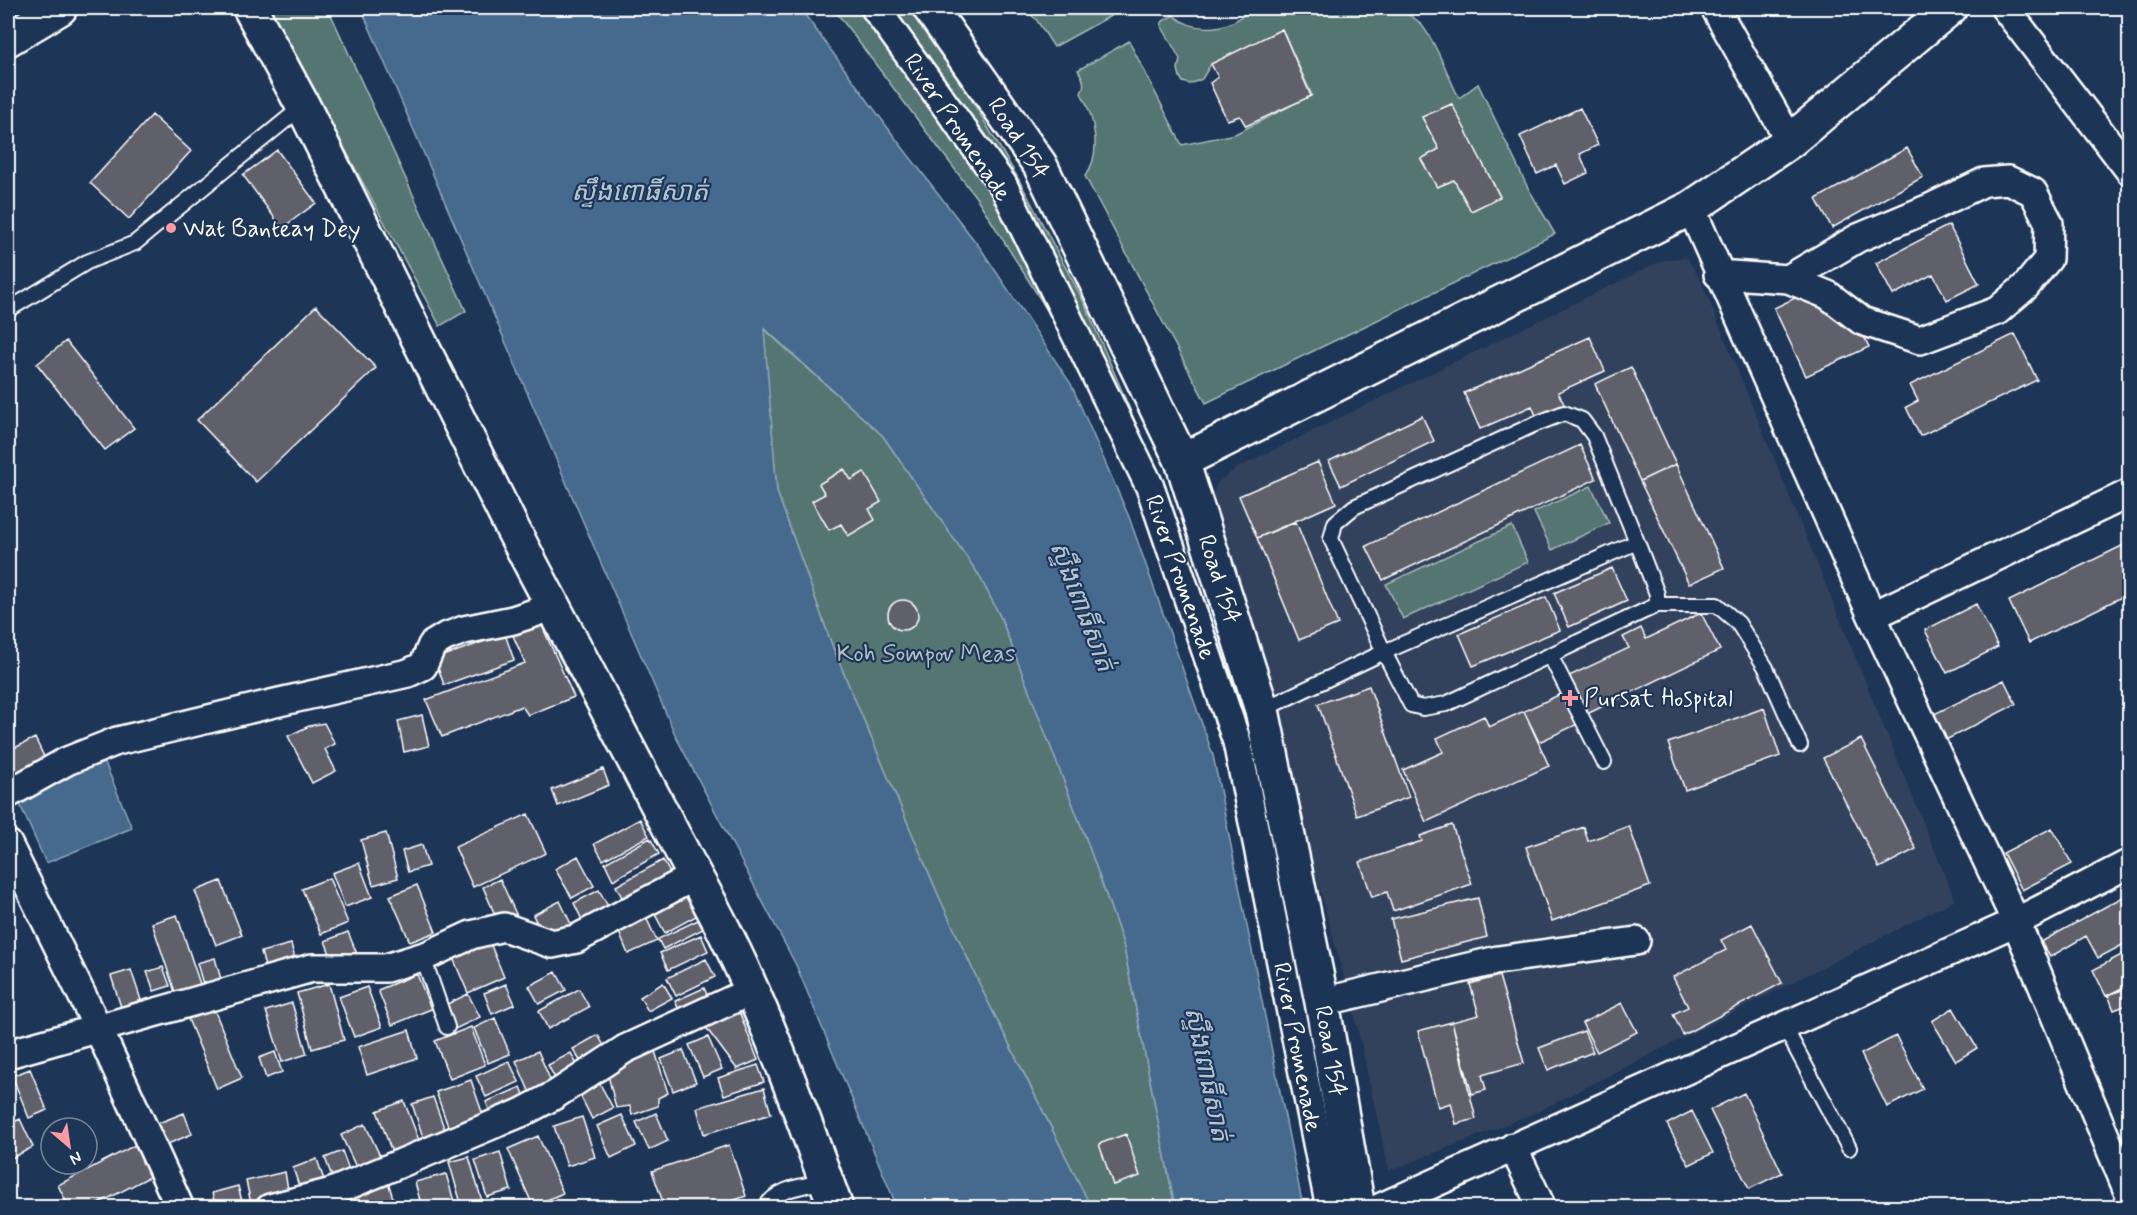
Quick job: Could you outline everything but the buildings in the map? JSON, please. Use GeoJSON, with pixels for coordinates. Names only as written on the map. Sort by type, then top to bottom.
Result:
{"type":"FeatureCollection","features":[{"type":"Feature","properties":{"kind":"street"},"geometry":{"type":"LineString","coordinates":[[8,39],[60,8]]}},
{"type":"Feature","properties":{"kind":"street"},"geometry":{"type":"LineString","coordinates":[[250,8],[303,106],[512,528],[719,918],[802,1113],[831,1194]]}},
{"type":"Feature","properties":{"kind":"street","name":"River Promenade"},"geometry":{"type":"LineString","coordinates":[[875,8],[1003,185],[1150,487],[1237,742],[1330,1208]]}},
{"type":"Feature","properties":{"kind":"street","name":"Road 154"},"geometry":{"type":"LineString","coordinates":[[930,8],[1040,165],[1182,461],[1262,710],[1322,1002],[1358,1208]]}},
{"type":"Feature","properties":{"kind":"street"},"geometry":{"type":"LineString","coordinates":[[1715,8],[1790,141]]}},
{"type":"Feature","properties":{"kind":"street"},"geometry":{"type":"LineString","coordinates":[[1150,487],[1182,461],[1691,208],[1790,141],[1950,8]]}},
{"type":"Feature","properties":{"kind":"street"},"geometry":{"type":"LineString","coordinates":[[2005,8],[2130,171]]}},
{"type":"Feature","properties":{"kind":"street"},"geometry":{"type":"LineString","coordinates":[[1718,274],[1788,279],[1828,295],[1862,321],[1920,340],[1997,311],[2019,292],[2048,259],[2049,223],[2033,192],[2008,180],[1984,182],[1858,238],[1788,279]]}},
{"type":"Feature","properties":{"kind":"street"},"geometry":{"type":"LineString","coordinates":[[1691,208],[1718,274],[1872,616],[2016,922],[2130,1196]]}},
{"type":"Feature","properties":{"kind":"street"},"geometry":{"type":"LineString","coordinates":[[1872,616],[2130,493]]}},
{"type":"Feature","properties":{"kind":"street"},"geometry":{"type":"LineString","coordinates":[[8,794],[67,761],[117,741],[408,673],[423,666],[432,645],[445,637],[465,630],[513,620],[553,603]]}},
{"type":"Feature","properties":{"kind":"street"},"geometry":{"type":"LineString","coordinates":[[8,844],[98,1028],[180,1208]]}},
{"type":"Feature","properties":{"kind":"street"},"geometry":{"type":"LineString","coordinates":[[1379,1208],[2016,922],[2130,863]]}},
{"type":"Feature","properties":{"kind":"street"},"geometry":{"type":"LineString","coordinates":[[8,1054],[312,968],[386,968],[423,957],[471,935],[504,927],[552,944],[576,939],[695,876]]}},
{"type":"Feature","properties":{"kind":"street"},"geometry":{"type":"LineString","coordinates":[[1322,1002],[1498,960],[1636,941]]}},
{"type":"Feature","properties":{"kind":"street"},"geometry":{"type":"LineString","coordinates":[[270,1208],[332,1192],[523,1112],[555,1095],[625,1049],[751,991]]}},
{"type":"Feature","properties":{"kind":"street"},"geometry":{"type":"LineString","coordinates":[[1513,1147],[1542,1208]]}},
{"type":"Feature","properties":{"kind":"lane"},"geometry":{"type":"LineString","coordinates":[[8,310],[87,262],[135,243],[303,106]]}},
{"type":"Feature","properties":{"kind":"lane"},"geometry":{"type":"LineString","coordinates":[[1657,605],[1657,594],[1594,436],[1582,420],[1564,414],[1533,425],[1354,507],[1335,523],[1331,538],[1411,705],[1423,708],[1446,704],[1657,605],[1717,605],[1738,623],[1766,668],[1800,745]]}},
{"type":"Feature","properties":{"kind":"lane"},"geometry":{"type":"LineString","coordinates":[[1262,710],[1384,652],[1637,542]]}},
{"type":"Feature","properties":{"kind":"lane"},"geometry":{"type":"LineString","coordinates":[[1550,656],[1605,762]]}},
{"type":"Feature","properties":{"kind":"lane"},"geometry":{"type":"LineString","coordinates":[[423,957],[447,1027]]}},
{"type":"Feature","properties":{"kind":"lane"},"geometry":{"type":"LineString","coordinates":[[1784,1026],[1849,1148]]}},
{"type":"Feature","properties":{"kind":"lane"},"geometry":{"type":"LineString","coordinates":[[765,1208],[773,1196],[786,1190],[831,1194]]}},
{"type":"Feature","properties":{"kind":"shaded area","name":"Pursat Hospital"},"geometry":{"type":"Polygon","coordinates":[[[1687,257],[1702,283],[1955,900],[1535,1113],[1389,1171],[1356,1021],[1212,496],[1218,482],[1237,468],[1661,261],[1687,257]]]}},
{"type":"Feature","properties":{"kind":"green space"},"geometry":{"type":"Polygon","coordinates":[[[269,8],[328,8],[466,311],[440,326],[269,8]]]}},
{"type":"Feature","properties":{"kind":"green space"},"geometry":{"type":"Polygon","coordinates":[[[833,8],[910,8],[951,65],[1018,178],[1084,302],[1149,454],[1127,468],[1057,326],[978,200],[833,8]]]}},
{"type":"Feature","properties":{"kind":"green space"},"geometry":{"type":"Polygon","coordinates":[[[1022,8],[1125,8],[1054,47],[1036,19],[1022,8]]]}},
{"type":"Feature","properties":{"kind":"green space"},"geometry":{"type":"Polygon","coordinates":[[[1251,8],[1398,8],[1413,17],[1429,36],[1459,98],[1478,84],[1528,188],[1555,234],[1206,403],[1085,176],[1094,157],[1095,135],[1090,113],[1081,93],[1083,81],[1078,70],[1129,41],[1182,145],[1235,134],[1312,95],[1282,29],[1211,64],[1202,79],[1190,84],[1183,82],[1180,77],[1178,69],[1180,59],[1161,25],[1173,15],[1192,25],[1214,27],[1234,21],[1251,8]],[[1451,104],[1422,117],[1439,149],[1421,159],[1437,187],[1454,180],[1471,211],[1500,196],[1451,104]]]}},
{"type":"Feature","properties":{"kind":"green space","name":"Koh Sompov Meas"},"geometry":{"type":"Polygon","coordinates":[[[763,328],[883,436],[979,575],[1001,618],[1087,841],[1123,943],[1175,1207],[1091,1207],[986,998],[939,897],[833,648],[777,492],[763,328]]]}},
{"type":"Feature","properties":{"kind":"green space"},"geometry":{"type":"Polygon","coordinates":[[[1591,486],[1609,523],[1552,550],[1534,512],[1591,486]]]}},
{"type":"Feature","properties":{"kind":"green space"},"geometry":{"type":"Polygon","coordinates":[[[1512,526],[1528,562],[1403,619],[1386,584],[1512,526]]]}},
{"type":"Feature","properties":{"kind":"water","name":"ស្ទឹងពោធិ៍សាត់"},"geometry":{"type":"Polygon","coordinates":[[[361,8],[800,8],[896,139],[981,249],[1071,384],[1129,517],[1213,755],[1303,1207],[1175,1207],[1123,943],[1087,841],[1001,618],[979,575],[883,436],[764,328],[777,492],[833,648],[939,897],[986,998],[1091,1207],[897,1207],[796,965],[677,739],[361,8]]]}},
{"type":"Feature","properties":{"kind":"water"},"geometry":{"type":"Polygon","coordinates":[[[105,763],[132,828],[46,863],[18,800],[64,775],[105,763]]]}},
{"type":"Feature","properties":{"kind":"place","name":"Wat Banteay Dey"},"geometry":{"type":"Point","coordinates":[171,228]}},
{"type":"Feature","properties":{"kind":"place","name":"Pursat Hospital"},"geometry":{"type":"Point","coordinates":[1570,698]}}]}
